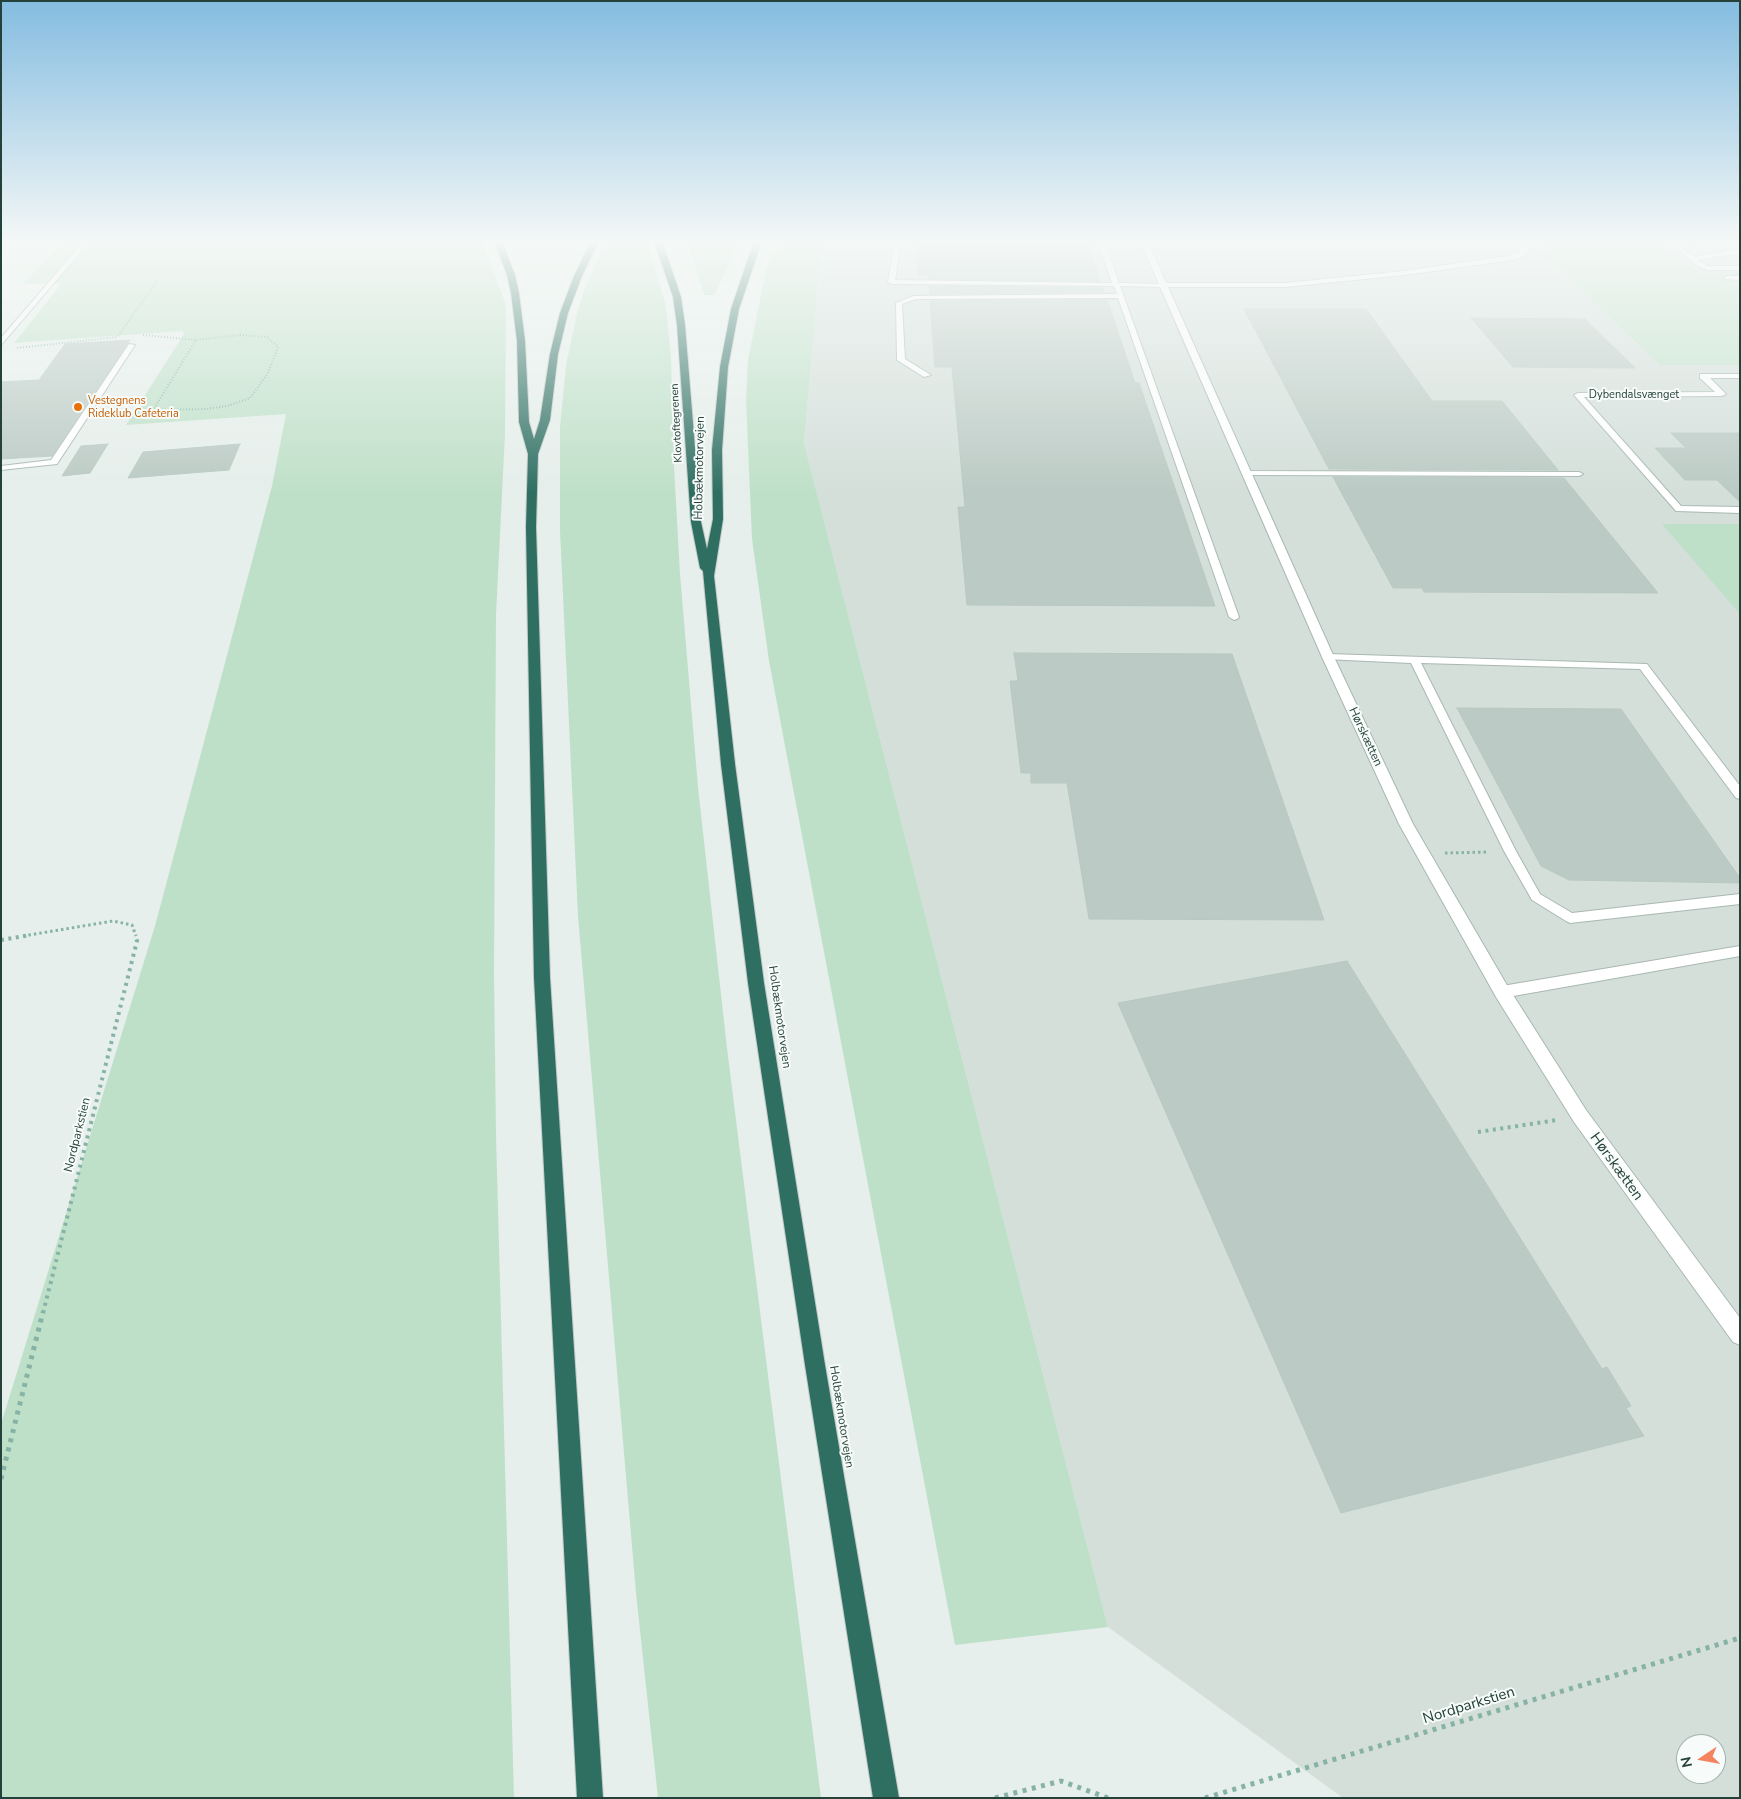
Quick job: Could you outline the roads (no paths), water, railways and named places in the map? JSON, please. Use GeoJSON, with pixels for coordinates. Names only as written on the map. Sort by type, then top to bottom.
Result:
{"type":"FeatureCollection","features":[{"type":"Feature","properties":{"kind":"highway"},"geometry":{"type":"LineString","coordinates":[[519,325],[523,369],[524,422],[533,454],[531,527],[532,625],[542,978],[590,1798]]}},
{"type":"Feature","properties":{"kind":"highway"},"geometry":{"type":"LineString","coordinates":[[533,454],[545,420],[554,354],[561,325]]}},
{"type":"Feature","properties":{"kind":"highway","name":"Klovtoftegrenen"},"geometry":{"type":"LineString","coordinates":[[681,325],[694,507],[708,576]]}},
{"type":"Feature","properties":{"kind":"highway","name":"Holbækmotorvejen"},"geometry":{"type":"LineString","coordinates":[[732,325],[725,360],[717,442],[718,519],[708,576],[728,764],[756,983],[815,1365],[886,1798]]}},
{"type":"Feature","properties":{"kind":"street","name":"Hørskætten"},"geometry":{"type":"LineString","coordinates":[[1181,325],[1328,657],[1406,824],[1502,992],[1580,1116],[1740,1335]]}},
{"type":"Feature","properties":{"kind":"lane"},"geometry":{"type":"LineString","coordinates":[[1,343],[16,325]]}},
{"type":"Feature","properties":{"kind":"lane"},"geometry":{"type":"LineString","coordinates":[[900,325],[901,360],[927,376]]}},
{"type":"Feature","properties":{"kind":"lane"},"geometry":{"type":"LineString","coordinates":[[1130,325],[1234,618]]}},
{"type":"Feature","properties":{"kind":"lane"},"geometry":{"type":"LineString","coordinates":[[1,468],[54,462],[131,345]]}},
{"type":"Feature","properties":{"kind":"lane","name":"Dybendalsvænget"},"geometry":{"type":"LineString","coordinates":[[1740,376],[1703,376],[1722,394],[1578,395],[1679,509],[1740,510]]}},
{"type":"Feature","properties":{"kind":"lane"},"geometry":{"type":"LineString","coordinates":[[1247,473],[1579,474]]}},
{"type":"Feature","properties":{"kind":"lane"},"geometry":{"type":"LineString","coordinates":[[1328,657],[1643,666],[1740,795]]}},
{"type":"Feature","properties":{"kind":"lane"},"geometry":{"type":"LineString","coordinates":[[1414,659],[1510,851],[1536,897],[1570,918],[1740,899]]}},
{"type":"Feature","properties":{"kind":"lane"},"geometry":{"type":"LineString","coordinates":[[1502,992],[1740,951]]}},
{"type":"Feature","properties":{"kind":"place","name":"Vestegnens Rideklub Cafeteria"},"geometry":{"type":"Point","coordinates":[78,407]}}]}
